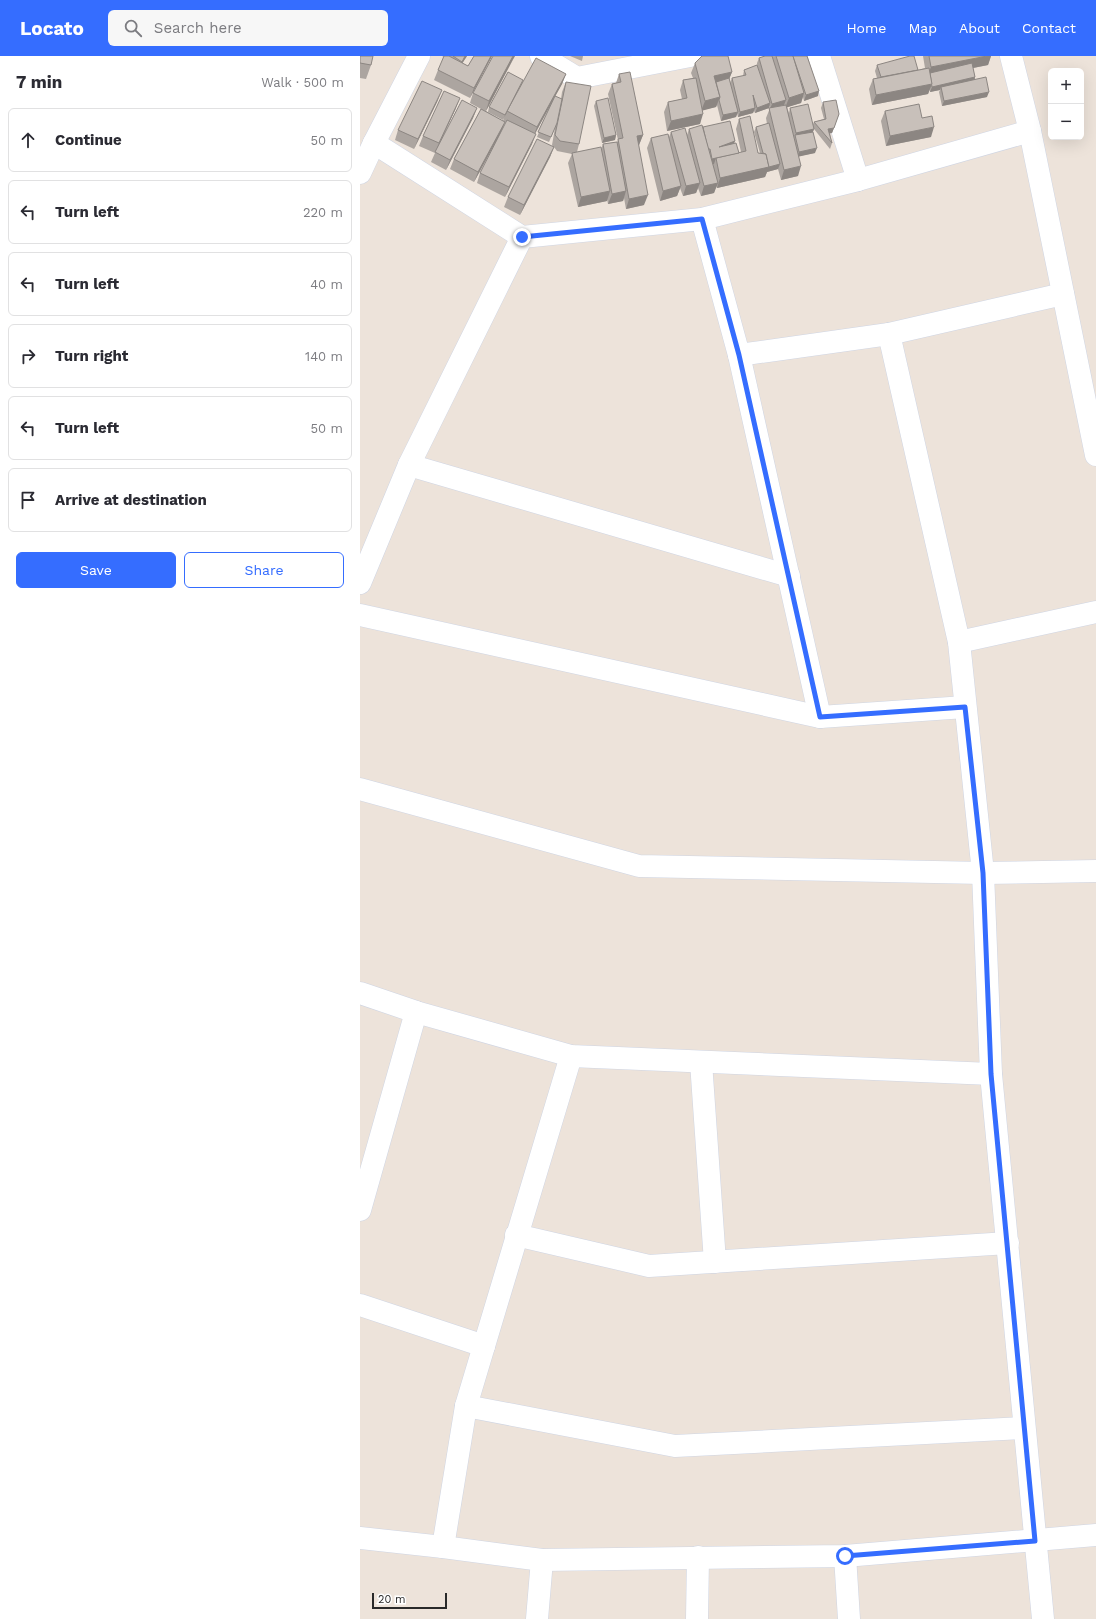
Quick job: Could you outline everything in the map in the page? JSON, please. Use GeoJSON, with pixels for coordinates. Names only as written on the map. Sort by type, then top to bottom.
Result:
{"type":"FeatureCollection","features":[{"type":"Feature","properties":{"kind":"street"},"geometry":{"type":"LineString","coordinates":[[360,173],[374,143],[420,56]]}},
{"type":"Feature","properties":{"kind":"street"},"geometry":{"type":"LineString","coordinates":[[541,56],[577,78],[690,56]]}},
{"type":"Feature","properties":{"kind":"street"},"geometry":{"type":"LineString","coordinates":[[819,56],[858,180]]}},
{"type":"Feature","properties":{"kind":"street"},"geometry":{"type":"LineString","coordinates":[[1011,56],[1030,131],[1096,451]]}},
{"type":"Feature","properties":{"kind":"street"},"geometry":{"type":"LineString","coordinates":[[374,143],[522,237],[702,219],[858,180],[1030,131]]}},
{"type":"Feature","properties":{"kind":"street"},"geometry":{"type":"LineString","coordinates":[[702,219],[739,355],[820,717]]}},
{"type":"Feature","properties":{"kind":"street"},"geometry":{"type":"LineString","coordinates":[[360,583],[409,465],[522,237]]}},
{"type":"Feature","properties":{"kind":"street"},"geometry":{"type":"LineString","coordinates":[[739,355],[889,334],[1063,294]]}},
{"type":"Feature","properties":{"kind":"street"},"geometry":{"type":"LineString","coordinates":[[889,334],[959,642],[983,873],[991,1074],[1043,1619]]}},
{"type":"Feature","properties":{"kind":"street"},"geometry":{"type":"LineString","coordinates":[[409,465],[788,576]]}},
{"type":"Feature","properties":{"kind":"street"},"geometry":{"type":"LineString","coordinates":[[959,642],[1096,612]]}},
{"type":"Feature","properties":{"kind":"street"},"geometry":{"type":"LineString","coordinates":[[360,615],[820,717],[965,707]]}},
{"type":"Feature","properties":{"kind":"street"},"geometry":{"type":"LineString","coordinates":[[360,789],[639,866],[983,873],[1096,872]]}},
{"type":"Feature","properties":{"kind":"street"},"geometry":{"type":"LineString","coordinates":[[360,993],[416,1012],[571,1056],[991,1074]]}},
{"type":"Feature","properties":{"kind":"street"},"geometry":{"type":"LineString","coordinates":[[360,1210],[416,1012]]}},
{"type":"Feature","properties":{"kind":"street"},"geometry":{"type":"LineString","coordinates":[[443,1547],[466,1406],[571,1056]]}},
{"type":"Feature","properties":{"kind":"street"},"geometry":{"type":"LineString","coordinates":[[701,1062],[715,1262]]}},
{"type":"Feature","properties":{"kind":"street"},"geometry":{"type":"LineString","coordinates":[[516,1236],[649,1266],[1008,1243]]}},
{"type":"Feature","properties":{"kind":"street"},"geometry":{"type":"LineString","coordinates":[[360,1305],[484,1346]]}},
{"type":"Feature","properties":{"kind":"street"},"geometry":{"type":"LineString","coordinates":[[466,1406],[675,1446],[1024,1428]]}},
{"type":"Feature","properties":{"kind":"street"},"geometry":{"type":"LineString","coordinates":[[360,1538],[542,1560],[845,1556],[1096,1535]]}},
{"type":"Feature","properties":{"kind":"street"},"geometry":{"type":"LineString","coordinates":[[845,1556],[850,1619]]}},
{"type":"Feature","properties":{"kind":"street"},"geometry":{"type":"LineString","coordinates":[[697,1619],[698,1558]]}},
{"type":"Feature","properties":{"kind":"street"},"geometry":{"type":"LineString","coordinates":[[537,1619],[542,1560]]}},
{"type":"Feature","properties":{"kind":"building"},"geometry":{"type":"Polygon","coordinates":[[[360,56],[373,56],[371,65],[360,63],[360,56]]]}},
{"type":"Feature","properties":{"kind":"building"},"geometry":{"type":"Polygon","coordinates":[[[444,56],[449,56],[468,66],[474,56],[491,56],[474,88],[438,70],[444,56]]]}},
{"type":"Feature","properties":{"kind":"building"},"geometry":{"type":"Polygon","coordinates":[[[453,56],[465,56],[462,62],[453,56]]]}},
{"type":"Feature","properties":{"kind":"building"},"geometry":{"type":"Polygon","coordinates":[[[493,56],[513,56],[489,101],[473,93],[493,56]]]}},
{"type":"Feature","properties":{"kind":"building"},"geometry":{"type":"Polygon","coordinates":[[[702,56],[728,56],[732,72],[714,76],[720,97],[705,101],[695,63],[702,56]]]}},
{"type":"Feature","properties":{"kind":"building"},"geometry":{"type":"Polygon","coordinates":[[[772,56],[786,100],[772,104],[759,58],[772,56]]]}},
{"type":"Feature","properties":{"kind":"building"},"geometry":{"type":"Polygon","coordinates":[[[776,56],[793,56],[804,93],[789,98],[776,56]]]}},
{"type":"Feature","properties":{"kind":"building"},"geometry":{"type":"Polygon","coordinates":[[[793,56],[807,56],[819,91],[806,95],[793,56]]]}},
{"type":"Feature","properties":{"kind":"building"},"geometry":{"type":"Polygon","coordinates":[[[914,56],[918,70],[881,77],[877,65],[914,56]]]}},
{"type":"Feature","properties":{"kind":"building"},"geometry":{"type":"Polygon","coordinates":[[[929,56],[987,56],[931,67],[929,56]]]}},
{"type":"Feature","properties":{"kind":"building"},"geometry":{"type":"Polygon","coordinates":[[[536,58],[566,74],[537,127],[507,111],[536,58]]]}},
{"type":"Feature","properties":{"kind":"building"},"geometry":{"type":"Polygon","coordinates":[[[972,63],[975,77],[932,87],[930,73],[972,63]]]}},
{"type":"Feature","properties":{"kind":"building"},"geometry":{"type":"Polygon","coordinates":[[[757,65],[770,103],[757,108],[753,95],[755,108],[740,112],[732,78],[746,75],[744,70],[757,65]]]}},
{"type":"Feature","properties":{"kind":"building"},"geometry":{"type":"Polygon","coordinates":[[[929,68],[932,84],[876,95],[873,79],[929,68]]]}},
{"type":"Feature","properties":{"kind":"building"},"geometry":{"type":"Polygon","coordinates":[[[508,72],[523,80],[505,115],[489,107],[508,72]]]}},
{"type":"Feature","properties":{"kind":"building"},"geometry":{"type":"Polygon","coordinates":[[[630,72],[643,135],[637,136],[648,195],[629,199],[618,139],[623,138],[612,84],[621,82],[619,74],[630,72]]]}},
{"type":"Feature","properties":{"kind":"building"},"geometry":{"type":"Polygon","coordinates":[[[986,77],[989,92],[944,101],[941,87],[986,77]]]}},
{"type":"Feature","properties":{"kind":"building"},"geometry":{"type":"Polygon","coordinates":[[[696,78],[703,114],[671,121],[668,102],[687,98],[683,80],[696,78]]]}},
{"type":"Feature","properties":{"kind":"building"},"geometry":{"type":"Polygon","coordinates":[[[729,78],[738,112],[723,115],[716,82],[729,78]]]}},
{"type":"Feature","properties":{"kind":"building"},"geometry":{"type":"Polygon","coordinates":[[[422,81],[442,90],[418,139],[398,130],[422,81]]]}},
{"type":"Feature","properties":{"kind":"building"},"geometry":{"type":"Polygon","coordinates":[[[566,82],[591,86],[579,144],[560,141],[555,135],[566,82]]]}},
{"type":"Feature","properties":{"kind":"building"},"geometry":{"type":"Polygon","coordinates":[[[444,91],[460,98],[439,143],[423,136],[444,91]]]}},
{"type":"Feature","properties":{"kind":"building"},"geometry":{"type":"Polygon","coordinates":[[[555,96],[562,99],[557,123],[551,137],[538,132],[555,96]]]}},
{"type":"Feature","properties":{"kind":"building"},"geometry":{"type":"Polygon","coordinates":[[[608,98],[616,135],[604,138],[596,101],[608,98]]]}},
{"type":"Feature","properties":{"kind":"building"},"geometry":{"type":"Polygon","coordinates":[[[462,100],[477,108],[450,160],[435,152],[462,100]]]}},
{"type":"Feature","properties":{"kind":"building"},"geometry":{"type":"Polygon","coordinates":[[[836,100],[839,114],[834,128],[828,129],[832,143],[814,122],[826,119],[823,102],[836,100]]]}},
{"type":"Feature","properties":{"kind":"building"},"geometry":{"type":"Polygon","coordinates":[[[808,104],[814,129],[796,133],[790,108],[808,104]]]}},
{"type":"Feature","properties":{"kind":"building"},"geometry":{"type":"Polygon","coordinates":[[[919,104],[922,118],[932,116],[934,127],[890,136],[885,111],[919,104]]]}},
{"type":"Feature","properties":{"kind":"building"},"geometry":{"type":"Polygon","coordinates":[[[786,105],[801,166],[784,170],[769,108],[786,105]]]}},
{"type":"Feature","properties":{"kind":"building"},"geometry":{"type":"Polygon","coordinates":[[[481,109],[505,122],[478,172],[454,159],[481,109]]]}},
{"type":"Feature","properties":{"kind":"building"},"geometry":{"type":"Polygon","coordinates":[[[750,116],[758,153],[766,154],[769,167],[720,178],[716,158],[746,151],[739,119],[750,116]]]}},
{"type":"Feature","properties":{"kind":"building"},"geometry":{"type":"Polygon","coordinates":[[[507,120],[536,134],[509,187],[480,173],[507,120]]]}},
{"type":"Feature","properties":{"kind":"building"},"geometry":{"type":"Polygon","coordinates":[[[730,121],[735,141],[719,147],[736,143],[739,153],[712,159],[703,127],[730,121]]]}},
{"type":"Feature","properties":{"kind":"building"},"geometry":{"type":"Polygon","coordinates":[[[769,123],[780,164],[769,167],[766,154],[763,153],[756,127],[769,123]]]}},
{"type":"Feature","properties":{"kind":"building"},"geometry":{"type":"Polygon","coordinates":[[[702,125],[718,183],[704,186],[689,129],[702,125]]]}},
{"type":"Feature","properties":{"kind":"building"},"geometry":{"type":"Polygon","coordinates":[[[685,128],[700,183],[686,186],[671,132],[685,128]]]}},
{"type":"Feature","properties":{"kind":"building"},"geometry":{"type":"Polygon","coordinates":[[[813,132],[817,148],[799,152],[795,135],[813,132]]]}},
{"type":"Feature","properties":{"kind":"building"},"geometry":{"type":"Polygon","coordinates":[[[668,134],[681,186],[663,191],[651,138],[668,134]]]}},
{"type":"Feature","properties":{"kind":"building"},"geometry":{"type":"Polygon","coordinates":[[[537,139],[554,147],[524,205],[508,197],[537,139]]]}},
{"type":"Feature","properties":{"kind":"building"},"geometry":{"type":"Polygon","coordinates":[[[617,142],[626,191],[612,194],[603,144],[617,142]]]}},
{"type":"Feature","properties":{"kind":"building"},"geometry":{"type":"Polygon","coordinates":[[[601,147],[610,191],[581,197],[572,153],[601,147]]]}},
{"type":"Feature","properties":{"kind":"route"},"geometry":{"type":"LineString","coordinates":[[522,237],[702,219],[739,355],[820,717],[965,707],[983,873],[991,1074],[1035,1541],[845,1556]]}}]}
